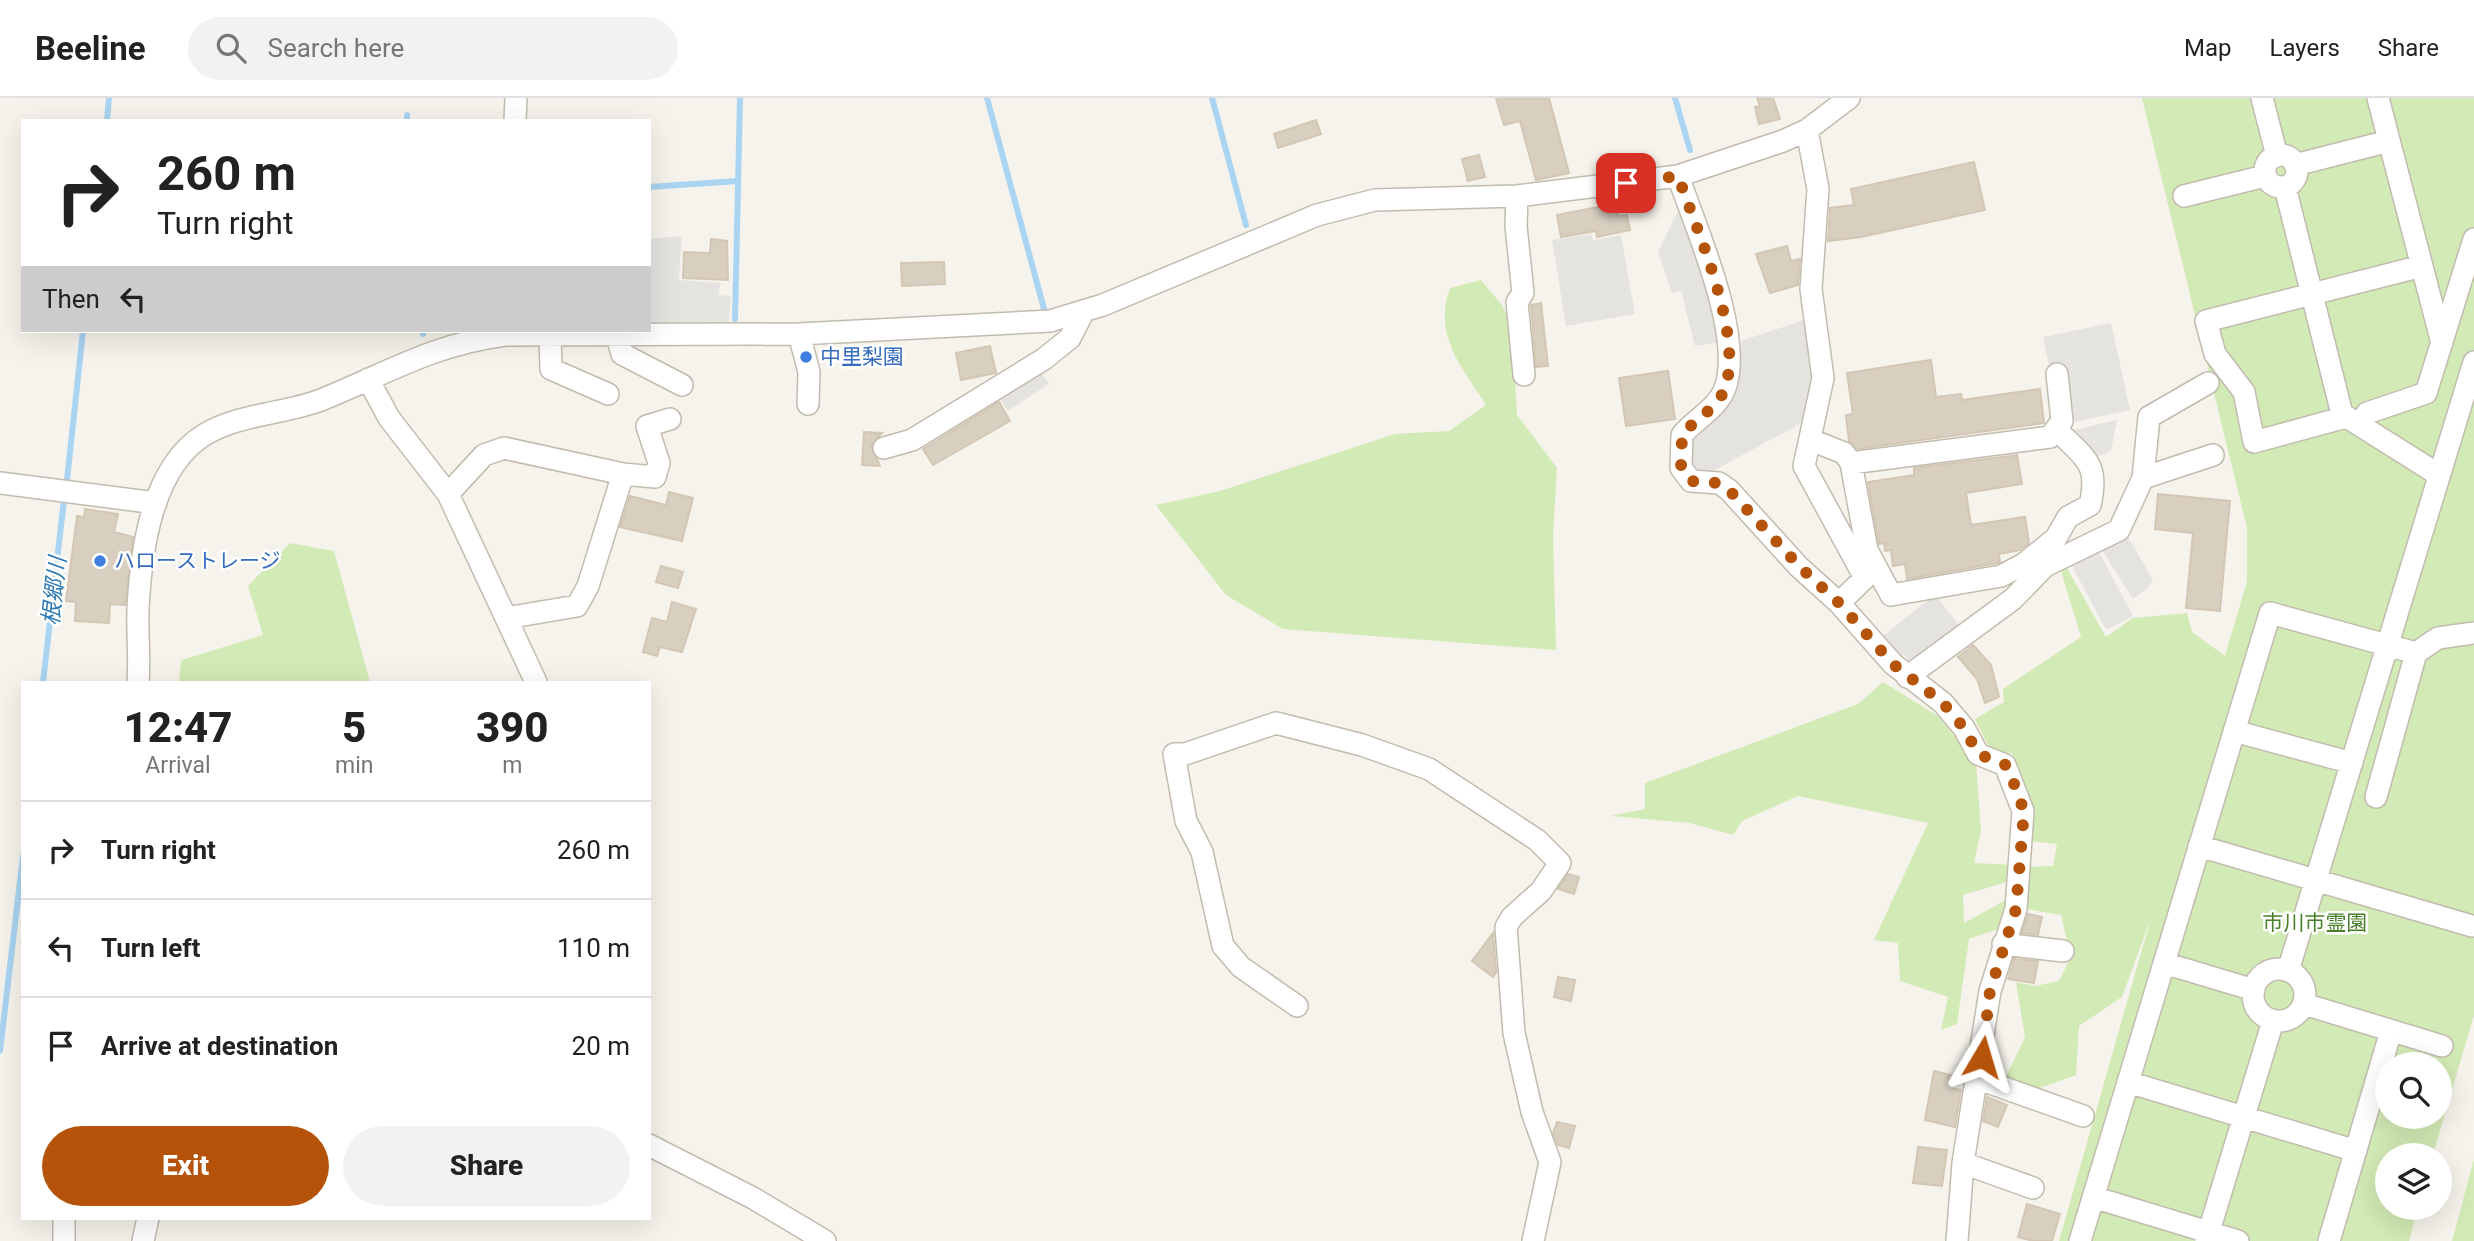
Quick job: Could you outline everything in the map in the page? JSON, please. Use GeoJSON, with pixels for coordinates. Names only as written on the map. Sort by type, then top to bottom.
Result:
{"type":"FeatureCollection","features":[{"type":"Feature","properties":{"kind":"street"},"geometry":{"type":"LineString","coordinates":[[515,119],[516,98]]}},
{"type":"Feature","properties":{"kind":"street"},"geometry":{"type":"LineString","coordinates":[[138,681],[138,610],[142,566],[156,503],[165,479],[203,436],[231,424],[318,401],[419,355],[505,333],[617,336],[799,334],[1050,321],[1084,311],[1317,215],[1375,200],[1517,196],[1678,176],[1783,141],[1807,130],[1849,98]]}},
{"type":"Feature","properties":{"kind":"street"},"geometry":{"type":"LineString","coordinates":[[2262,98],[2286,161],[2295,179],[2284,187],[2273,185],[2266,176],[2267,164],[2286,161],[2389,141]]}},
{"type":"Feature","properties":{"kind":"street"},"geometry":{"type":"LineString","coordinates":[[2378,98],[2442,343]]}},
{"type":"Feature","properties":{"kind":"street"},"geometry":{"type":"LineString","coordinates":[[1807,130],[1818,189],[1811,289],[1823,378],[1804,466],[1865,578],[1891,595],[2001,576],[2024,564],[2056,538],[2068,517],[2090,505],[2096,480],[2090,464],[2056,429]]}},
{"type":"Feature","properties":{"kind":"street"},"geometry":{"type":"LineString","coordinates":[[1678,176],[1710,266],[1731,363],[1724,390],[1713,405],[1682,435],[1681,468],[1691,481],[1719,483],[1729,490],[1908,677],[1943,703],[1964,728],[1978,754],[2006,765],[2024,811],[2016,909],[1990,991],[1979,1079],[1964,1163],[1957,1241]]}},
{"type":"Feature","properties":{"kind":"street"},"geometry":{"type":"LineString","coordinates":[[2184,196],[2266,176]]}},
{"type":"Feature","properties":{"kind":"street"},"geometry":{"type":"LineString","coordinates":[[2284,187],[2342,414],[2439,475]]}},
{"type":"Feature","properties":{"kind":"street"},"geometry":{"type":"LineString","coordinates":[[1517,196],[1516,226],[1523,293],[1517,302],[1524,375]]}},
{"type":"Feature","properties":{"kind":"street"},"geometry":{"type":"LineString","coordinates":[[2422,266],[2206,321],[2215,354],[2244,392],[2254,442],[2353,421],[2424,395],[2474,239]]}},
{"type":"Feature","properties":{"kind":"street"},"geometry":{"type":"LineString","coordinates":[[884,448],[912,440],[1044,359],[1070,338],[1084,311]]}},
{"type":"Feature","properties":{"kind":"street"},"geometry":{"type":"LineString","coordinates":[[550,334],[551,369],[608,394]]}},
{"type":"Feature","properties":{"kind":"street"},"geometry":{"type":"LineString","coordinates":[[799,334],[809,372],[807,404]]}},
{"type":"Feature","properties":{"kind":"street"},"geometry":{"type":"LineString","coordinates":[[617,336],[622,354],[682,385]]}},
{"type":"Feature","properties":{"kind":"street"},"geometry":{"type":"LineString","coordinates":[[2288,971],[2474,362]]}},
{"type":"Feature","properties":{"kind":"street"},"geometry":{"type":"LineString","coordinates":[[1851,463],[2050,437],[2062,421],[2057,374]]}},
{"type":"Feature","properties":{"kind":"street"},"geometry":{"type":"LineString","coordinates":[[368,379],[389,418],[448,494],[536,681]]}},
{"type":"Feature","properties":{"kind":"street"},"geometry":{"type":"LineString","coordinates":[[1908,677],[2013,600],[2045,566],[2119,530],[2143,478],[2149,417],[2208,383]]}},
{"type":"Feature","properties":{"kind":"street"},"geometry":{"type":"LineString","coordinates":[[448,494],[484,455],[504,448],[623,474],[655,477],[659,463],[648,426],[670,419]]}},
{"type":"Feature","properties":{"kind":"street"},"geometry":{"type":"LineString","coordinates":[[1811,440],[1844,453],[1851,463],[1867,550],[1891,595]]}},
{"type":"Feature","properties":{"kind":"street"},"geometry":{"type":"LineString","coordinates":[[2143,478],[2213,455]]}},
{"type":"Feature","properties":{"kind":"street"},"geometry":{"type":"LineString","coordinates":[[506,618],[577,606],[588,586],[623,474]]}},
{"type":"Feature","properties":{"kind":"street"},"geometry":{"type":"LineString","coordinates":[[0,483],[156,503]]}},
{"type":"Feature","properties":{"kind":"street"},"geometry":{"type":"LineString","coordinates":[[1839,603],[1865,578]]}},
{"type":"Feature","properties":{"kind":"street"},"geometry":{"type":"LineString","coordinates":[[2080,1241],[2270,613],[2416,653]]}},
{"type":"Feature","properties":{"kind":"street"},"geometry":{"type":"LineString","coordinates":[[2376,797],[2416,653],[2438,638],[2474,633]]}},
{"type":"Feature","properties":{"kind":"street"},"geometry":{"type":"LineString","coordinates":[[1297,1006],[1241,967],[1223,946],[1202,852],[1186,821],[1174,754],[1185,754],[1276,723],[1362,745],[1429,769],[1537,841],[1560,863],[1541,891],[1512,917],[1506,927],[1514,1033],[1532,1112],[1550,1162],[1533,1241]]}},
{"type":"Feature","properties":{"kind":"street"},"geometry":{"type":"LineString","coordinates":[[2234,731],[2352,763]]}},
{"type":"Feature","properties":{"kind":"street"},"geometry":{"type":"LineString","coordinates":[[2199,846],[2472,926]]}},
{"type":"Feature","properties":{"kind":"street"},"geometry":{"type":"LineString","coordinates":[[2003,944],[2063,951]]}},
{"type":"Feature","properties":{"kind":"street"},"geometry":{"type":"LineString","coordinates":[[2164,962],[2254,990]]}},
{"type":"Feature","properties":{"kind":"street"},"geometry":{"type":"LineString","coordinates":[[2288,971],[2304,985],[2304,1004],[2294,1017],[2273,1021],[2256,1008],[2254,990],[2259,979],[2268,972],[2288,971]]}},
{"type":"Feature","properties":{"kind":"street"},"geometry":{"type":"LineString","coordinates":[[2304,1004],[2442,1046]]}},
{"type":"Feature","properties":{"kind":"street"},"geometry":{"type":"LineString","coordinates":[[2208,1237],[2273,1021]]}},
{"type":"Feature","properties":{"kind":"street"},"geometry":{"type":"LineString","coordinates":[[2329,1241],[2391,1031]]}},
{"type":"Feature","properties":{"kind":"street"},"geometry":{"type":"LineString","coordinates":[[1979,1079],[2083,1116]]}},
{"type":"Feature","properties":{"kind":"street"},"geometry":{"type":"LineString","coordinates":[[2128,1082],[2356,1151]]}},
{"type":"Feature","properties":{"kind":"street"},"geometry":{"type":"LineString","coordinates":[[651,1146],[753,1198],[825,1241]]}},
{"type":"Feature","properties":{"kind":"street"},"geometry":{"type":"LineString","coordinates":[[1964,1163],[2033,1188]]}},
{"type":"Feature","properties":{"kind":"street"},"geometry":{"type":"LineString","coordinates":[[2094,1197],[2208,1237],[2238,1241]]}},
{"type":"Feature","properties":{"kind":"street"},"geometry":{"type":"LineString","coordinates":[[64,1220],[64,1241]]}},
{"type":"Feature","properties":{"kind":"street"},"geometry":{"type":"LineString","coordinates":[[143,1241],[148,1220]]}},
{"type":"Feature","properties":{"kind":"green space","name":"市川市霊園"},"geometry":{"type":"Polygon","coordinates":[[[2142,98],[2474,98],[2474,1015],[2452,1090],[2452,1052],[2375,1052],[2375,1129],[2441,1129],[2437,1143],[2375,1143],[2375,1220],[2415,1220],[2409,1241],[2059,1241],[2151,918],[2122,997],[2079,1026],[2076,1075],[2031,1091],[2004,1081],[2025,1037],[2016,982],[2035,986],[2059,981],[2071,957],[2061,915],[2021,908],[2026,867],[2053,866],[2057,844],[2029,841],[2033,818],[2012,753],[1994,757],[1975,719],[2004,702],[2003,689],[2081,637],[2061,571],[2067,568],[2106,637],[2133,618],[2187,613],[2192,632],[2225,656],[2247,581],[2247,528],[2142,98]]]}},
{"type":"Feature","properties":{"kind":"green space"},"geometry":{"type":"Polygon","coordinates":[[[1481,280],[1502,305],[1512,327],[1517,415],[1557,468],[1553,535],[1556,650],[1283,629],[1226,595],[1156,505],[1220,491],[1395,434],[1449,431],[1486,405],[1452,350],[1445,321],[1450,288],[1481,280]]]}},
{"type":"Feature","properties":{"kind":"green space"},"geometry":{"type":"Polygon","coordinates":[[[290,543],[334,551],[370,681],[179,681],[181,660],[263,635],[248,586],[290,543]]]}},
{"type":"Feature","properties":{"kind":"green space"},"geometry":{"type":"Polygon","coordinates":[[[1883,682],[1938,716],[1976,763],[1981,831],[1974,863],[2013,865],[2013,880],[1963,895],[1964,923],[2006,900],[2004,927],[1969,939],[1957,1024],[1941,1030],[1948,997],[1900,981],[1898,943],[1874,940],[1928,823],[1798,796],[1742,821],[1733,835],[1690,823],[1611,816],[1645,809],[1645,783],[1858,704],[1883,682]]]}},
{"type":"Feature","properties":{"kind":"green space"},"geometry":{"type":"Polygon","coordinates":[[[2474,1159],[2474,1241],[2452,1241],[2474,1159]]]}},
{"type":"Feature","properties":{"kind":"shaded area"},"geometry":{"type":"Polygon","coordinates":[[[1679,209],[1702,271],[1721,342],[1695,346],[1681,291],[1672,293],[1658,252],[1679,209]]]}},
{"type":"Feature","properties":{"kind":"shaded area"},"geometry":{"type":"Polygon","coordinates":[[[1591,234],[1593,240],[1621,235],[1635,314],[1566,326],[1552,240],[1591,234]]]}},
{"type":"Feature","properties":{"kind":"shaded area"},"geometry":{"type":"Polygon","coordinates":[[[682,236],[679,280],[721,283],[718,295],[731,296],[728,328],[651,326],[651,239],[682,236]]]}},
{"type":"Feature","properties":{"kind":"shaded area"},"geometry":{"type":"Polygon","coordinates":[[[1807,319],[1816,378],[1805,421],[1702,477],[1688,467],[1694,427],[1739,363],[1741,341],[1807,319]]]}},
{"type":"Feature","properties":{"kind":"shaded area"},"geometry":{"type":"Polygon","coordinates":[[[2111,323],[2130,410],[2075,422],[2063,368],[2050,370],[2043,337],[2111,323]]]}},
{"type":"Feature","properties":{"kind":"shaded area"},"geometry":{"type":"Polygon","coordinates":[[[1039,369],[1049,384],[1008,411],[998,396],[1039,369]]]}},
{"type":"Feature","properties":{"kind":"shaded area"},"geometry":{"type":"Polygon","coordinates":[[[2117,420],[2111,451],[2082,463],[2065,432],[2117,420]]]}},
{"type":"Feature","properties":{"kind":"shaded area"},"geometry":{"type":"Polygon","coordinates":[[[2128,537],[2153,580],[2148,588],[2133,599],[2102,550],[2128,537]]]}},
{"type":"Feature","properties":{"kind":"shaded area"},"geometry":{"type":"Polygon","coordinates":[[[2098,550],[2133,616],[2106,630],[2071,564],[2098,550]]]}},
{"type":"Feature","properties":{"kind":"shaded area"},"geometry":{"type":"Polygon","coordinates":[[[1935,595],[1959,625],[1911,663],[1904,655],[1897,659],[1880,638],[1935,595]]]}},
{"type":"Feature","properties":{"kind":"building"},"geometry":{"type":"Polygon","coordinates":[[[1496,98],[1549,98],[1569,173],[1536,180],[1520,121],[1504,125],[1496,98]]]}},
{"type":"Feature","properties":{"kind":"building"},"geometry":{"type":"Polygon","coordinates":[[[1757,98],[1773,98],[1780,119],[1759,124],[1755,107],[1760,106],[1757,98]]]}},
{"type":"Feature","properties":{"kind":"building"},"geometry":{"type":"Polygon","coordinates":[[[1316,120],[1321,134],[1278,148],[1274,134],[1316,120]]]}},
{"type":"Feature","properties":{"kind":"building"},"geometry":{"type":"Polygon","coordinates":[[[1479,155],[1485,177],[1468,181],[1462,159],[1479,155]]]}},
{"type":"Feature","properties":{"kind":"building"},"geometry":{"type":"Polygon","coordinates":[[[1974,162],[1985,210],[1861,237],[1828,241],[1830,208],[1854,205],[1851,189],[1974,162]]]}},
{"type":"Feature","properties":{"kind":"building"},"geometry":{"type":"Polygon","coordinates":[[[1604,208],[1605,213],[1617,211],[1618,216],[1627,215],[1630,230],[1597,237],[1596,231],[1561,237],[1557,215],[1604,208]]]}},
{"type":"Feature","properties":{"kind":"building"},"geometry":{"type":"Polygon","coordinates":[[[711,239],[727,241],[728,280],[683,278],[684,252],[710,253],[711,239]]]}},
{"type":"Feature","properties":{"kind":"building"},"geometry":{"type":"Polygon","coordinates":[[[1787,246],[1791,261],[1800,259],[1798,285],[1770,293],[1756,254],[1787,246]]]}},
{"type":"Feature","properties":{"kind":"building"},"geometry":{"type":"Polygon","coordinates":[[[944,262],[945,284],[902,286],[901,263],[944,262]]]}},
{"type":"Feature","properties":{"kind":"building"},"geometry":{"type":"Polygon","coordinates":[[[1541,303],[1548,366],[1536,367],[1531,305],[1541,303]]]}},
{"type":"Feature","properties":{"kind":"building"},"geometry":{"type":"Polygon","coordinates":[[[990,346],[996,373],[961,380],[956,353],[990,346]]]}},
{"type":"Feature","properties":{"kind":"building"},"geometry":{"type":"Polygon","coordinates":[[[1931,360],[1936,397],[1961,394],[1962,400],[2040,389],[2044,423],[1857,449],[1849,441],[1846,415],[1853,414],[1847,373],[1931,360]]]}},
{"type":"Feature","properties":{"kind":"building"},"geometry":{"type":"Polygon","coordinates":[[[1668,371],[1675,419],[1626,426],[1619,378],[1668,371]]]}},
{"type":"Feature","properties":{"kind":"building"},"geometry":{"type":"Polygon","coordinates":[[[999,402],[1010,421],[933,465],[923,449],[999,402]]]}},
{"type":"Feature","properties":{"kind":"building"},"geometry":{"type":"Polygon","coordinates":[[[864,432],[882,433],[871,445],[880,466],[862,465],[864,432]]]}},
{"type":"Feature","properties":{"kind":"building"},"geometry":{"type":"Polygon","coordinates":[[[2017,455],[2022,484],[1966,493],[1971,525],[2025,517],[2029,543],[2020,550],[1999,554],[2000,562],[1997,563],[1907,579],[1905,564],[1893,566],[1891,550],[1885,551],[1884,543],[1879,544],[1868,482],[1914,475],[1914,468],[2017,455]]]}},
{"type":"Feature","properties":{"kind":"building"},"geometry":{"type":"Polygon","coordinates":[[[669,492],[693,498],[682,541],[620,527],[630,496],[666,505],[669,492]]]}},
{"type":"Feature","properties":{"kind":"building"},"geometry":{"type":"Polygon","coordinates":[[[2158,494],[2230,501],[2220,611],[2186,608],[2193,533],[2155,529],[2158,494]]]}},
{"type":"Feature","properties":{"kind":"building"},"geometry":{"type":"Polygon","coordinates":[[[85,509],[118,514],[114,532],[133,537],[125,605],[110,604],[109,623],[75,621],[76,602],[66,601],[77,516],[84,517],[85,509]]]}},
{"type":"Feature","properties":{"kind":"building"},"geometry":{"type":"Polygon","coordinates":[[[661,566],[683,572],[678,588],[656,582],[661,566]]]}},
{"type":"Feature","properties":{"kind":"building"},"geometry":{"type":"Polygon","coordinates":[[[672,602],[696,609],[682,652],[660,647],[657,656],[643,652],[652,618],[667,622],[672,602]]]}},
{"type":"Feature","properties":{"kind":"building"},"geometry":{"type":"Polygon","coordinates":[[[1973,645],[1991,665],[1999,697],[1985,703],[1977,679],[1958,657],[1973,645]]]}},
{"type":"Feature","properties":{"kind":"building"},"geometry":{"type":"Polygon","coordinates":[[[1568,874],[1579,877],[1574,894],[1558,889],[1568,874]]]}},
{"type":"Feature","properties":{"kind":"building"},"geometry":{"type":"Polygon","coordinates":[[[2028,914],[2042,917],[2038,935],[2022,933],[2028,914]]]}},
{"type":"Feature","properties":{"kind":"building"},"geometry":{"type":"Polygon","coordinates":[[[1493,933],[1496,972],[1493,977],[1472,961],[1493,933]]]}},
{"type":"Feature","properties":{"kind":"building"},"geometry":{"type":"Polygon","coordinates":[[[2014,959],[2038,961],[2034,983],[2008,979],[2014,959]]]}},
{"type":"Feature","properties":{"kind":"building"},"geometry":{"type":"Polygon","coordinates":[[[1558,977],[1575,980],[1571,1001],[1554,997],[1558,977]]]}},
{"type":"Feature","properties":{"kind":"building"},"geometry":{"type":"Polygon","coordinates":[[[1934,1071],[1954,1076],[1951,1088],[1961,1090],[1955,1127],[1925,1120],[1934,1071]]]}},
{"type":"Feature","properties":{"kind":"building"},"geometry":{"type":"Polygon","coordinates":[[[1987,1097],[2007,1105],[1998,1127],[1983,1121],[1987,1097]]]}},
{"type":"Feature","properties":{"kind":"building"},"geometry":{"type":"Polygon","coordinates":[[[1557,1122],[1575,1126],[1569,1148],[1558,1145],[1553,1133],[1557,1122]]]}},
{"type":"Feature","properties":{"kind":"building"},"geometry":{"type":"Polygon","coordinates":[[[1918,1147],[1947,1150],[1942,1186],[1913,1183],[1918,1147]]]}},
{"type":"Feature","properties":{"kind":"building"},"geometry":{"type":"Polygon","coordinates":[[[2027,1204],[2060,1214],[2052,1241],[2033,1241],[2018,1237],[2027,1204]]]}},
{"type":"Feature","properties":{"kind":"waterway","name":"根郷川"},"geometry":{"type":"LineString","coordinates":[[107,119],[109,98]]}},
{"type":"Feature","properties":{"kind":"waterway"},"geometry":{"type":"LineString","coordinates":[[735,319],[740,98]]}},
{"type":"Feature","properties":{"kind":"waterway"},"geometry":{"type":"LineString","coordinates":[[987,98],[1044,309]]}},
{"type":"Feature","properties":{"kind":"waterway"},"geometry":{"type":"LineString","coordinates":[[1212,98],[1246,225]]}},
{"type":"Feature","properties":{"kind":"waterway"},"geometry":{"type":"LineString","coordinates":[[1675,98],[1690,150]]}},
{"type":"Feature","properties":{"kind":"waterway"},"geometry":{"type":"LineString","coordinates":[[651,187],[738,181]]}},
{"type":"Feature","properties":{"kind":"waterway","name":"根郷川"},"geometry":{"type":"LineString","coordinates":[[67,480],[83,333]]}},
{"type":"Feature","properties":{"kind":"waterway","name":"根郷川"},"geometry":{"type":"LineString","coordinates":[[43,681],[64,500]]}},
{"type":"Feature","properties":{"kind":"waterway","name":"根郷川"},"geometry":{"type":"LineString","coordinates":[[0,1051],[21,873]]}},
{"type":"Feature","properties":{"kind":"place","name":"中里梨園"},"geometry":{"type":"Point","coordinates":[806,357]}},
{"type":"Feature","properties":{"kind":"place","name":"ハローストレージ"},"geometry":{"type":"Point","coordinates":[100,561]}},
{"type":"Feature","properties":{"kind":"route"},"geometry":{"type":"LineString","coordinates":[[1626,183],[1678,176],[1710,266],[1728,340],[1731,363],[1724,390],[1713,405],[1682,435],[1679,446],[1681,468],[1691,481],[1719,483],[1729,490],[1800,567],[1839,603],[1893,664],[1943,703],[1964,728],[1978,754],[1990,761],[2006,765],[2009,770],[2024,811],[2016,909],[1990,991],[1982,1057]]}}]}
